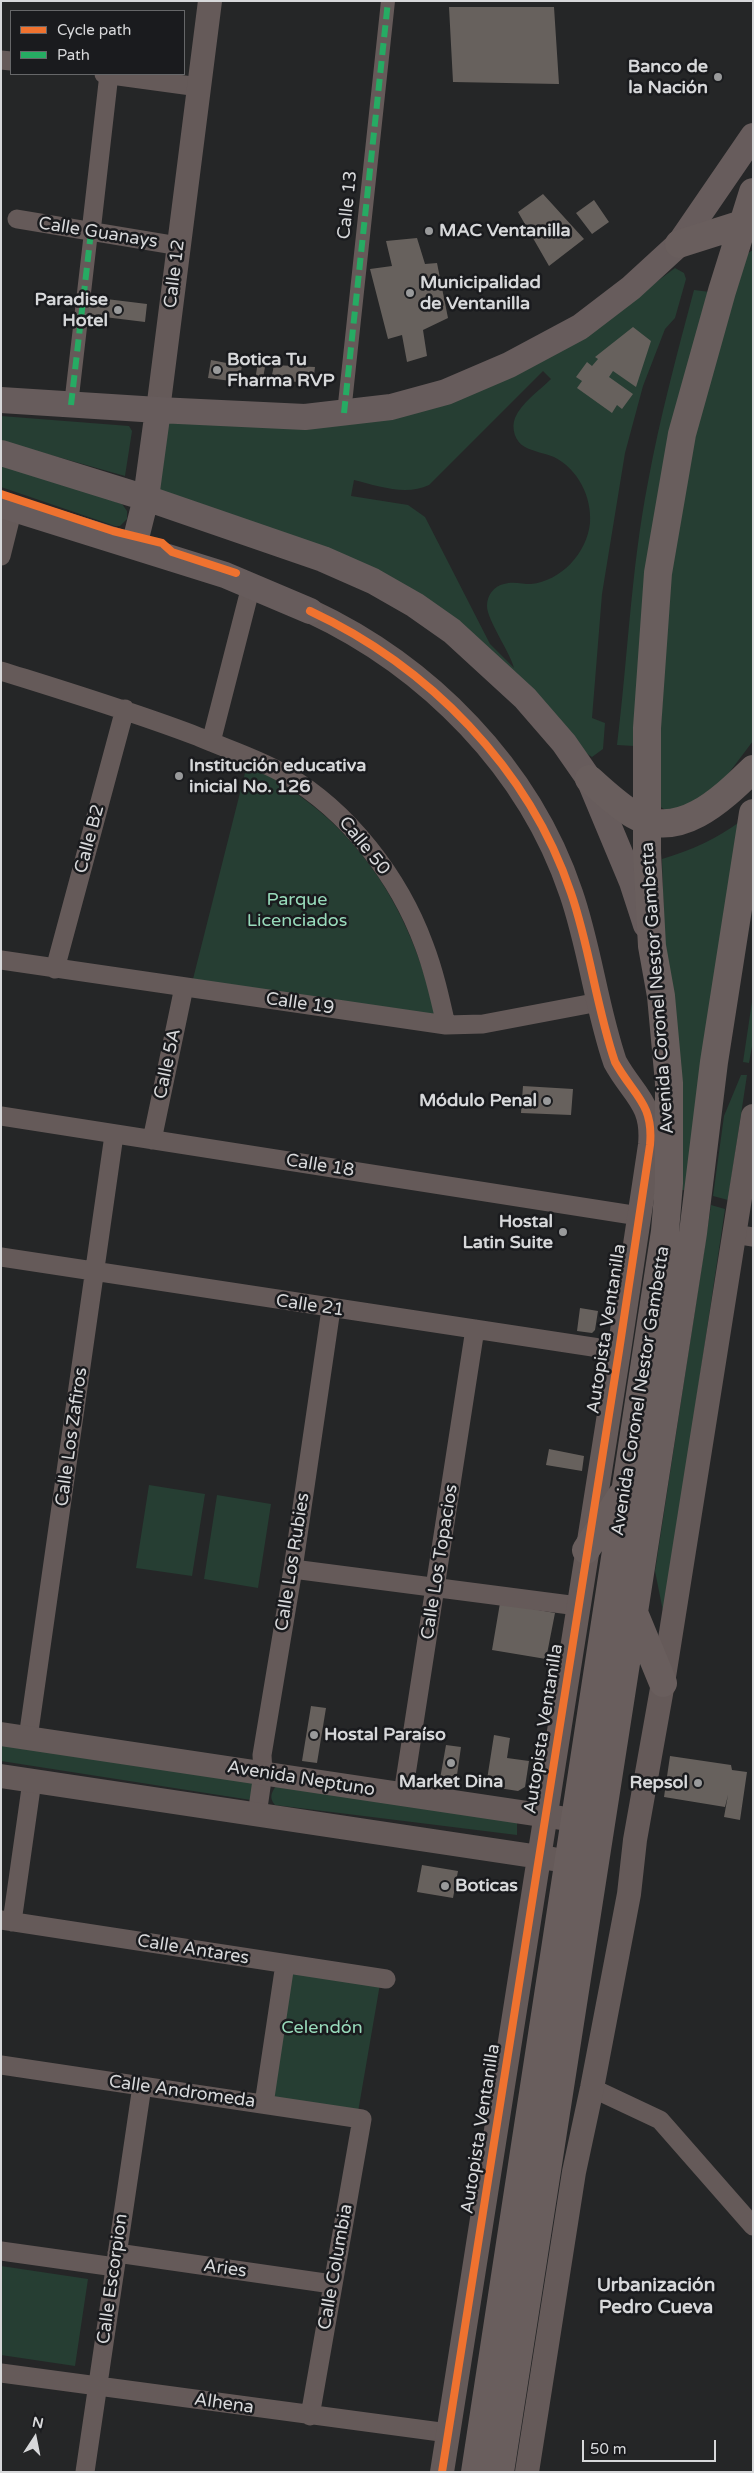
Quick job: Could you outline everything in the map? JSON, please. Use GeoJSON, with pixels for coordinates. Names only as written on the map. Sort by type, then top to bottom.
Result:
{"type":"FeatureCollection","features":[{"type":"Feature","properties":{"kind":"highway","name":"Avenida Coronel Nestor Gambetta"},"geometry":{"type":"LineString","coordinates":[[589,1821],[626,1489],[665,1231],[669,1183],[669,1083],[661,996],[652,946],[647,821],[648,728],[658,573],[682,434],[748,225],[753,192]]}},
{"type":"Feature","properties":{"kind":"highway"},"geometry":{"type":"LineString","coordinates":[[679,244],[748,225]]}},
{"type":"Feature","properties":{"kind":"highway"},"geometry":{"type":"LineString","coordinates":[[589,778],[620,805],[647,821],[664,823],[680,821],[699,814],[716,804],[753,769]]}},
{"type":"Feature","properties":{"kind":"highway","name":"Avenida Coronel Nestor Gambetta"},"geometry":{"type":"LineString","coordinates":[[589,1821],[633,1610],[692,1233],[714,1062],[753,813]]}},
{"type":"Feature","properties":{"kind":"highway"},"geometry":{"type":"LineString","coordinates":[[586,1550],[626,1489]]}},
{"type":"Feature","properties":{"kind":"highway"},"geometry":{"type":"LineString","coordinates":[[633,1610],[663,1683]]}},
{"type":"Feature","properties":{"kind":"highway"},"geometry":{"type":"LineString","coordinates":[[500,2472],[589,1821]]}},
{"type":"Feature","properties":{"kind":"highway"},"geometry":{"type":"LineString","coordinates":[[475,2472],[583,1863]]}},
{"type":"Feature","properties":{"kind":"main road"},"geometry":{"type":"LineString","coordinates":[[1,400],[284,417],[344,413],[426,399],[509,365],[580,327],[631,288],[679,244],[753,136]]}},
{"type":"Feature","properties":{"kind":"main road","name":"Calle 12"},"geometry":{"type":"LineString","coordinates":[[134,546],[146,498],[158,410]]}},
{"type":"Feature","properties":{"kind":"main road"},"geometry":{"type":"LineString","coordinates":[[1,453],[146,498],[323,559],[415,604],[452,631],[525,698],[564,743],[589,778],[632,882],[652,946]]}},
{"type":"Feature","properties":{"kind":"main road"},"geometry":{"type":"LineString","coordinates":[[7,507],[134,546],[251,586],[310,611]]}},
{"type":"Feature","properties":{"kind":"street","name":"Calle 12"},"geometry":{"type":"LineString","coordinates":[[158,410],[210,1]]}},
{"type":"Feature","properties":{"kind":"street","name":"Calle 13"},"geometry":{"type":"LineString","coordinates":[[344,413],[388,1]]}},
{"type":"Feature","properties":{"kind":"street"},"geometry":{"type":"LineString","coordinates":[[71,405],[91,232],[106,75]]}},
{"type":"Feature","properties":{"kind":"street"},"geometry":{"type":"LineString","coordinates":[[113,75],[199,87]]}},
{"type":"Feature","properties":{"kind":"street","name":"Calle Guanays"},"geometry":{"type":"LineString","coordinates":[[17,220],[179,246]]}},
{"type":"Feature","properties":{"kind":"street"},"geometry":{"type":"LineString","coordinates":[[1,556],[7,507]]}},
{"type":"Feature","properties":{"kind":"street"},"geometry":{"type":"LineString","coordinates":[[211,742],[251,586]]}},
{"type":"Feature","properties":{"kind":"street","name":"Autopista Ventanilla"},"geometry":{"type":"LineString","coordinates":[[310,611],[358,636],[396,662],[460,715],[496,756],[530,804],[557,852],[572,894],[615,1062],[624,1078],[643,1102],[650,1124],[650,1145],[619,1351],[586,1550],[546,1816],[442,2472]]}},
{"type":"Feature","properties":{"kind":"street","name":"Calle 50"},"geometry":{"type":"LineString","coordinates":[[1,671],[125,709],[211,742],[285,774],[339,815],[388,874],[424,943],[435,977],[446,1025]]}},
{"type":"Feature","properties":{"kind":"street","name":"Calle B2"},"geometry":{"type":"LineString","coordinates":[[55,969],[125,709]]}},
{"type":"Feature","properties":{"kind":"street","name":"Calle 19"},"geometry":{"type":"LineString","coordinates":[[1,960],[446,1025],[483,1024],[599,1002]]}},
{"type":"Feature","properties":{"kind":"street","name":"Calle 5A"},"geometry":{"type":"LineString","coordinates":[[152,1140],[184,987]]}},
{"type":"Feature","properties":{"kind":"street","name":"Calle 18"},"geometry":{"type":"LineString","coordinates":[[1,1116],[639,1216]]}},
{"type":"Feature","properties":{"kind":"street"},"geometry":{"type":"LineString","coordinates":[[527,2472],[574,2172],[629,1894],[635,1840],[743,1235],[753,1116]]}},
{"type":"Feature","properties":{"kind":"street","name":"Calle Los Zafiros"},"geometry":{"type":"LineString","coordinates":[[28,1738],[96,1273],[114,1135]]}},
{"type":"Feature","properties":{"kind":"street","name":"Calle 21"},"geometry":{"type":"LineString","coordinates":[[1,1258],[619,1351]]}},
{"type":"Feature","properties":{"kind":"street","name":"Calle Los Rubies"},"geometry":{"type":"LineString","coordinates":[[257,1815],[263,1773],[262,1755],[293,1568],[331,1309]]}},
{"type":"Feature","properties":{"kind":"street","name":"Calle Los Topacios"},"geometry":{"type":"LineString","coordinates":[[403,1794],[437,1586],[475,1329]]}},
{"type":"Feature","properties":{"kind":"street"},"geometry":{"type":"LineString","coordinates":[[293,1568],[578,1606]]}},
{"type":"Feature","properties":{"kind":"street","name":"Avenida Neptuno"},"geometry":{"type":"LineString","coordinates":[[1,1734],[589,1821]]}},
{"type":"Feature","properties":{"kind":"street"},"geometry":{"type":"LineString","coordinates":[[1,1776],[539,1858],[583,1863]]}},
{"type":"Feature","properties":{"kind":"street"},"geometry":{"type":"LineString","coordinates":[[6,1921],[32,1781]]}},
{"type":"Feature","properties":{"kind":"street","name":"Calle Antares"},"geometry":{"type":"LineString","coordinates":[[6,1921],[386,1979]]}},
{"type":"Feature","properties":{"kind":"street"},"geometry":{"type":"LineString","coordinates":[[264,2104],[286,1964]]}},
{"type":"Feature","properties":{"kind":"street","name":"Calle Andromeda"},"geometry":{"type":"LineString","coordinates":[[1,2065],[362,2119]]}},
{"type":"Feature","properties":{"kind":"street","name":"Calle Escorpion"},"geometry":{"type":"LineString","coordinates":[[85,2472],[142,2086]]}},
{"type":"Feature","properties":{"kind":"street"},"geometry":{"type":"LineString","coordinates":[[592,2088],[660,2120],[753,2226]]}},
{"type":"Feature","properties":{"kind":"street","name":"Calle Columbia"},"geometry":{"type":"LineString","coordinates":[[310,2416],[362,2119]]}},
{"type":"Feature","properties":{"kind":"street","name":"Aries"},"geometry":{"type":"LineString","coordinates":[[1,2251],[116,2260],[332,2284]]}},
{"type":"Feature","properties":{"kind":"street","name":"Alhena"},"geometry":{"type":"LineString","coordinates":[[1,2373],[310,2416],[448,2433]]}},
{"type":"Feature","properties":{"kind":"green space"},"geometry":{"type":"Polygon","coordinates":[[[753,250],[753,741],[719,786],[695,805],[670,813],[659,806],[658,776],[669,580],[691,448],[743,256],[753,250]]]}},
{"type":"Feature","properties":{"kind":"green space"},"geometry":{"type":"Polygon","coordinates":[[[675,268],[684,273],[686,279],[675,318],[665,329],[643,386],[625,453],[602,594],[592,718],[605,723],[603,749],[592,757],[575,746],[471,640],[162,496],[155,487],[166,426],[170,422],[356,422],[620,309],[675,268]],[[543,371],[429,485],[411,490],[401,490],[354,480],[351,496],[408,505],[425,517],[490,644],[514,668],[488,612],[487,602],[490,595],[500,585],[542,582],[562,571],[571,564],[584,545],[590,523],[589,503],[582,485],[576,476],[563,462],[522,445],[515,434],[513,426],[518,412],[551,379],[543,371]]]}},
{"type":"Feature","properties":{"kind":"green space"},"geometry":{"type":"Polygon","coordinates":[[[694,290],[710,292],[634,746],[617,745],[642,515],[663,410],[694,290]]]}},
{"type":"Feature","properties":{"kind":"green space"},"geometry":{"type":"Polygon","coordinates":[[[1,416],[129,426],[132,431],[125,476],[1,441],[1,416]]]}},
{"type":"Feature","properties":{"kind":"green space"},"geometry":{"type":"Polygon","coordinates":[[[1,462],[122,504],[127,511],[127,519],[120,526],[115,526],[1,487],[1,462]]]}},
{"type":"Feature","properties":{"kind":"green space","name":"Parque Licenciados"},"geometry":{"type":"Polygon","coordinates":[[[247,765],[285,786],[318,810],[347,837],[372,868],[393,901],[411,938],[425,977],[436,1018],[193,979],[247,765]]]}},
{"type":"Feature","properties":{"kind":"green space"},"geometry":{"type":"Polygon","coordinates":[[[742,820],[689,1190],[681,1190],[664,928],[662,859],[704,843],[742,820]]]}},
{"type":"Feature","properties":{"kind":"green space"},"geometry":{"type":"Polygon","coordinates":[[[753,995],[753,1041],[749,1063],[743,1062],[753,995]]]}},
{"type":"Feature","properties":{"kind":"green space"},"geometry":{"type":"Polygon","coordinates":[[[741,1075],[747,1075],[728,1200],[713,1196],[724,1116],[741,1075]]]}},
{"type":"Feature","properties":{"kind":"green space"},"geometry":{"type":"Polygon","coordinates":[[[711,1205],[725,1209],[664,1616],[655,1571],[711,1205]]]}},
{"type":"Feature","properties":{"kind":"green space"},"geometry":{"type":"Polygon","coordinates":[[[149,1485],[205,1494],[192,1576],[136,1568],[149,1485]]]}},
{"type":"Feature","properties":{"kind":"green space"},"geometry":{"type":"Polygon","coordinates":[[[217,1495],[271,1504],[258,1588],[204,1579],[217,1495]]]}},
{"type":"Feature","properties":{"kind":"green space"},"geometry":{"type":"Polygon","coordinates":[[[1,1741],[250,1780],[253,1785],[251,1800],[1,1761],[1,1741]]]}},
{"type":"Feature","properties":{"kind":"green space"},"geometry":{"type":"Polygon","coordinates":[[[276,1786],[517,1820],[517,1835],[275,1805],[271,1796],[276,1786]]]}},
{"type":"Feature","properties":{"kind":"green space","name":"Celendón"},"geometry":{"type":"Polygon","coordinates":[[[282,1969],[380,1984],[358,2112],[262,2096],[282,1969]]]}},
{"type":"Feature","properties":{"kind":"green space"},"geometry":{"type":"Polygon","coordinates":[[[1,2266],[88,2279],[75,2366],[1,2355],[1,2266]]]}},
{"type":"Feature","properties":{"kind":"building"},"geometry":{"type":"Polygon","coordinates":[[[449,7],[554,7],[559,84],[453,82],[449,7]]]}},
{"type":"Feature","properties":{"kind":"building"},"geometry":{"type":"Polygon","coordinates":[[[543,194],[584,239],[549,266],[518,212],[543,194]]]}},
{"type":"Feature","properties":{"kind":"building"},"geometry":{"type":"Polygon","coordinates":[[[594,200],[609,222],[592,234],[576,213],[594,200]]]}},
{"type":"Feature","properties":{"kind":"building","name":"Municipalidad de Ventanilla"},"geometry":{"type":"Polygon","coordinates":[[[417,238],[425,264],[437,263],[448,318],[423,330],[427,356],[407,362],[402,335],[388,339],[370,269],[392,266],[386,241],[417,238]]]}},
{"type":"Feature","properties":{"kind":"building","name":"Paradise Hotel"},"geometry":{"type":"Polygon","coordinates":[[[90,297],[147,304],[145,322],[88,315],[90,297]]]}},
{"type":"Feature","properties":{"kind":"building"},"geometry":{"type":"Polygon","coordinates":[[[633,327],[651,341],[636,387],[613,371],[609,377],[633,394],[622,409],[617,405],[612,413],[577,388],[582,381],[576,377],[587,362],[592,366],[598,359],[595,357],[633,327]]]}},
{"type":"Feature","properties":{"kind":"building"},"geometry":{"type":"Polygon","coordinates":[[[211,360],[242,366],[239,382],[208,378],[211,360]]]}},
{"type":"Feature","properties":{"kind":"building"},"geometry":{"type":"Polygon","coordinates":[[[258,361],[266,362],[262,383],[255,381],[258,361]]]}},
{"type":"Feature","properties":{"kind":"building"},"geometry":{"type":"Polygon","coordinates":[[[274,365],[315,367],[313,383],[271,380],[274,365]]]}},
{"type":"Feature","properties":{"kind":"building","name":"Módulo Penal"},"geometry":{"type":"Polygon","coordinates":[[[523,1086],[573,1089],[571,1115],[521,1113],[523,1086]]]}},
{"type":"Feature","properties":{"kind":"building"},"geometry":{"type":"Polygon","coordinates":[[[580,1308],[598,1311],[595,1330],[592,1333],[577,1331],[580,1308]]]}},
{"type":"Feature","properties":{"kind":"building"},"geometry":{"type":"Polygon","coordinates":[[[549,1449],[584,1456],[582,1471],[546,1465],[549,1449]]]}},
{"type":"Feature","properties":{"kind":"building"},"geometry":{"type":"Polygon","coordinates":[[[500,1603],[555,1613],[546,1659],[492,1650],[500,1603]]]}},
{"type":"Feature","properties":{"kind":"building","name":"Hostal Paraíso"},"geometry":{"type":"Polygon","coordinates":[[[311,1706],[326,1708],[317,1763],[302,1761],[311,1706]]]}},
{"type":"Feature","properties":{"kind":"building"},"geometry":{"type":"Polygon","coordinates":[[[494,1735],[510,1738],[507,1758],[529,1761],[525,1787],[518,1791],[486,1786],[494,1735]]]}},
{"type":"Feature","properties":{"kind":"building","name":"Market Dina"},"geometry":{"type":"Polygon","coordinates":[[[446,1745],[461,1747],[456,1782],[440,1779],[446,1745]]]}},
{"type":"Feature","properties":{"kind":"building","name":"Repsol"},"geometry":{"type":"Polygon","coordinates":[[[670,1756],[731,1765],[732,1770],[747,1772],[740,1820],[724,1817],[728,1795],[725,1807],[664,1797],[670,1756]]]}},
{"type":"Feature","properties":{"kind":"building"},"geometry":{"type":"Polygon","coordinates":[[[422,1865],[458,1871],[453,1898],[417,1892],[422,1865]]]}},
{"type":"Feature","properties":{"kind":"marked path"},"geometry":{"type":"LineString","coordinates":[[344,413],[388,1]]}},
{"type":"Feature","properties":{"kind":"marked path"},"geometry":{"type":"LineString","coordinates":[[71,405],[91,232]]}},
{"type":"Feature","properties":{"kind":"cycle path"},"geometry":{"type":"LineString","coordinates":[[1,494],[113,531],[162,543],[172,552],[236,573]]}},
{"type":"Feature","properties":{"kind":"cycle path"},"geometry":{"type":"LineString","coordinates":[[310,611],[353,634],[395,661],[433,691],[469,726],[501,763],[529,804],[553,847],[571,893],[615,1062],[641,1100],[649,1119],[650,1131],[650,1145],[619,1351],[442,2472]]}},
{"type":"Feature","properties":{"kind":"place","name":"Banco de la Nación"},"geometry":{"type":"Point","coordinates":[718,77]}},
{"type":"Feature","properties":{"kind":"place","name":"MAC Ventanilla"},"geometry":{"type":"Point","coordinates":[429,231]}},
{"type":"Feature","properties":{"kind":"place","name":"Municipalidad de Ventanilla"},"geometry":{"type":"Point","coordinates":[410,293]}},
{"type":"Feature","properties":{"kind":"place","name":"Paradise Hotel"},"geometry":{"type":"Point","coordinates":[118,310]}},
{"type":"Feature","properties":{"kind":"place","name":"Botica Tu Fharma RVP"},"geometry":{"type":"Point","coordinates":[217,370]}},
{"type":"Feature","properties":{"kind":"place","name":"Institución educativa inicial No. 126"},"geometry":{"type":"Point","coordinates":[179,776]}},
{"type":"Feature","properties":{"kind":"place","name":"Módulo Penal"},"geometry":{"type":"Point","coordinates":[547,1101]}},
{"type":"Feature","properties":{"kind":"place","name":"Hostal Latin Suite"},"geometry":{"type":"Point","coordinates":[563,1232]}},
{"type":"Feature","properties":{"kind":"place","name":"Hostal Paraíso"},"geometry":{"type":"Point","coordinates":[314,1735]}},
{"type":"Feature","properties":{"kind":"place","name":"Market Dina"},"geometry":{"type":"Point","coordinates":[451,1763]}},
{"type":"Feature","properties":{"kind":"place","name":"Repsol"},"geometry":{"type":"Point","coordinates":[698,1783]}},
{"type":"Feature","properties":{"kind":"place","name":"Boticas"},"geometry":{"type":"Point","coordinates":[445,1886]}},
{"type":"Feature","properties":{"kind":"district","name":"Urbanización Pedro Cueva"},"geometry":{"type":"Point","coordinates":[656,2297]}}]}
